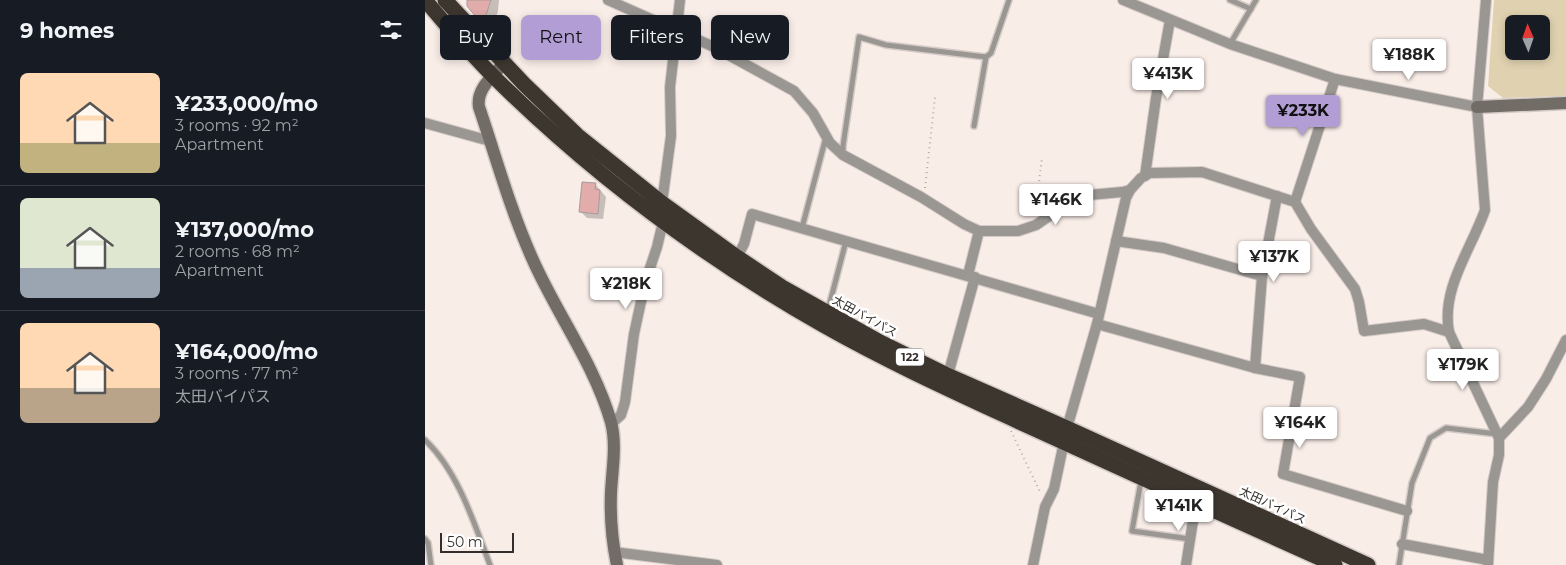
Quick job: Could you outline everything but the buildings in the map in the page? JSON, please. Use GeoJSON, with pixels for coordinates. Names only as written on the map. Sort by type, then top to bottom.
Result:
{"type":"FeatureCollection","features":[{"type":"Feature","properties":{"kind":"highway","name":"太田バイパス"},"geometry":{"type":"LineString","coordinates":[[425,0],[493,76],[569,146],[663,222],[731,269],[822,324],[886,359],[1016,420],[1066,435],[1368,565]]}},
{"type":"Feature","properties":{"kind":"highway","name":"太田バイパス"},"geometry":{"type":"LineString","coordinates":[[445,0],[504,63],[577,135],[662,203],[782,287],[880,342],[1066,435],[1141,477],[1335,565]]}},
{"type":"Feature","properties":{"kind":"street"},"geometry":{"type":"LineString","coordinates":[[608,0],[643,15]]}},
{"type":"Feature","properties":{"kind":"street"},"geometry":{"type":"LineString","coordinates":[[678,15],[680,0]]}},
{"type":"Feature","properties":{"kind":"street"},"geometry":{"type":"LineString","coordinates":[[1123,0],[1230,44],[1335,80],[1477,107],[1566,103]]}},
{"type":"Feature","properties":{"kind":"street"},"geometry":{"type":"LineString","coordinates":[[1402,544],[1488,562],[1493,482],[1499,456],[1498,436],[1449,332],[1447,310],[1451,288],[1485,210],[1477,107],[1486,0]]}},
{"type":"Feature","properties":{"kind":"street"},"geometry":{"type":"LineString","coordinates":[[1145,176],[1170,20]]}},
{"type":"Feature","properties":{"kind":"street"},"geometry":{"type":"LineString","coordinates":[[701,41],[794,91],[813,113],[830,143],[843,156],[923,198],[964,224],[979,231],[1018,231],[1038,224],[1074,199],[1089,194],[1130,190]]}},
{"type":"Feature","properties":{"kind":"street"},"geometry":{"type":"LineString","coordinates":[[611,424],[621,415],[625,402],[634,334],[645,283],[663,222],[662,203],[671,136],[670,87],[673,60]]}},
{"type":"Feature","properties":{"kind":"street"},"geometry":{"type":"LineString","coordinates":[[504,63],[482,88],[478,101],[490,141],[532,258],[582,354],[605,404],[611,424],[614,463],[611,526],[617,565]]}},
{"type":"Feature","properties":{"kind":"street"},"geometry":{"type":"LineString","coordinates":[[1295,202],[1335,80]]}},
{"type":"Feature","properties":{"kind":"street"},"geometry":{"type":"LineString","coordinates":[[425,124],[490,141]]}},
{"type":"Feature","properties":{"kind":"street"},"geometry":{"type":"LineString","coordinates":[[1033,565],[1046,505],[1054,488],[1066,435],[1098,319],[1126,198],[1130,190],[1145,176],[1151,173],[1202,172],[1295,202],[1311,229],[1355,289],[1364,331],[1424,324],[1449,332]]}},
{"type":"Feature","properties":{"kind":"street"},"geometry":{"type":"LineString","coordinates":[[1255,368],[1262,276],[1277,196]]}},
{"type":"Feature","properties":{"kind":"street"},"geometry":{"type":"LineString","coordinates":[[737,257],[745,244],[752,214],[972,276],[1098,319],[1255,368],[1300,377],[1283,474],[1407,511]]}},
{"type":"Feature","properties":{"kind":"street"},"geometry":{"type":"LineString","coordinates":[[948,375],[972,276],[979,231]]}},
{"type":"Feature","properties":{"kind":"street"},"geometry":{"type":"LineString","coordinates":[[1116,241],[1164,248],[1262,276]]}},
{"type":"Feature","properties":{"kind":"street"},"geometry":{"type":"LineString","coordinates":[[1498,436],[1528,407],[1546,379],[1566,340]]}},
{"type":"Feature","properties":{"kind":"street"},"geometry":{"type":"LineString","coordinates":[[1186,565],[1196,502]]}},
{"type":"Feature","properties":{"kind":"street"},"geometry":{"type":"LineString","coordinates":[[614,552],[717,565]]}},
{"type":"Feature","properties":{"kind":"lane"},"geometry":{"type":"LineString","coordinates":[[974,126],[986,57],[991,53],[1009,0]]}},
{"type":"Feature","properties":{"kind":"lane"},"geometry":{"type":"LineString","coordinates":[[1230,0],[1251,9]]}},
{"type":"Feature","properties":{"kind":"lane"},"geometry":{"type":"LineString","coordinates":[[1230,44],[1256,0]]}},
{"type":"Feature","properties":{"kind":"lane"},"geometry":{"type":"LineString","coordinates":[[843,156],[859,38],[886,45],[986,57]]}},
{"type":"Feature","properties":{"kind":"lane"},"geometry":{"type":"LineString","coordinates":[[802,228],[826,136]]}},
{"type":"Feature","properties":{"kind":"lane"},"geometry":{"type":"LineString","coordinates":[[828,313],[846,240]]}},
{"type":"Feature","properties":{"kind":"lane"},"geometry":{"type":"LineString","coordinates":[[1399,565],[1412,483],[1430,438],[1446,428],[1498,436]]}},
{"type":"Feature","properties":{"kind":"lane"},"geometry":{"type":"LineString","coordinates":[[425,440],[440,455],[466,504],[490,565]]}},
{"type":"Feature","properties":{"kind":"lane"},"geometry":{"type":"LineString","coordinates":[[1141,477],[1132,531],[1190,539]]}},
{"type":"Feature","properties":{"kind":"lane"},"geometry":{"type":"LineString","coordinates":[[425,539],[428,543],[431,565]]}},
{"type":"Feature","properties":{"kind":"path"},"geometry":{"type":"LineString","coordinates":[[923,198],[935,97]]}},
{"type":"Feature","properties":{"kind":"path"},"geometry":{"type":"LineString","coordinates":[[1038,224],[1037,200],[1042,157]]}},
{"type":"Feature","properties":{"kind":"path"},"geometry":{"type":"LineString","coordinates":[[1016,420],[1010,430],[1046,505]]}},
{"type":"Feature","properties":{"kind":"shaded area"},"geometry":{"type":"Polygon","coordinates":[[[1494,0],[1566,0],[1566,96],[1503,98],[1488,86],[1494,0]]]}}]}
